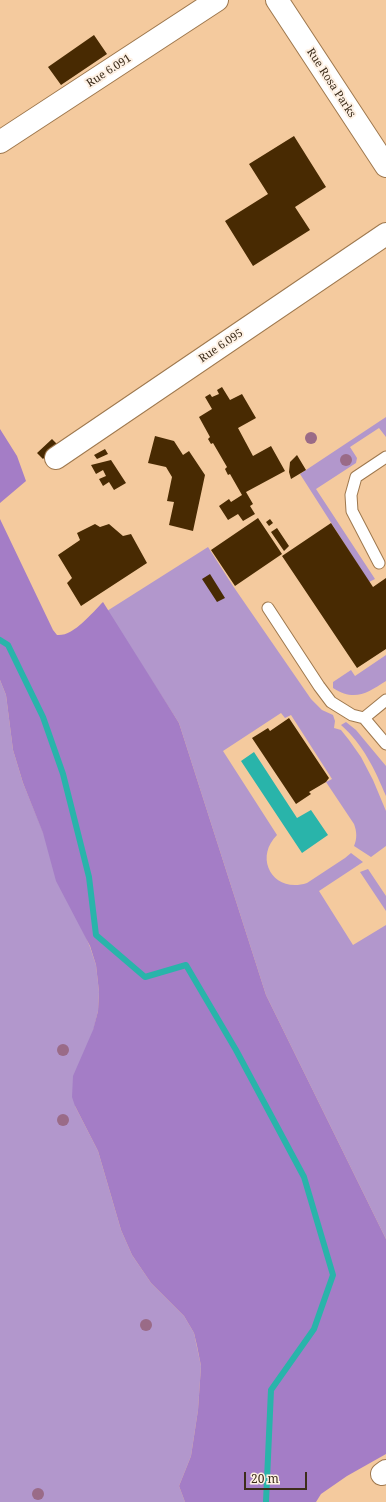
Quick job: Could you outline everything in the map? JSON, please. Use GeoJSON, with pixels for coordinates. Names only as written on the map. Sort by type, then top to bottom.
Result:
{"type":"FeatureCollection","features":[{"type":"Feature","properties":{"kind":"street","name":"Rue 6.091"},"geometry":{"type":"LineString","coordinates":[[0,142],[217,0]]}},
{"type":"Feature","properties":{"kind":"street","name":"Rue Rosa Parks"},"geometry":{"type":"LineString","coordinates":[[277,0],[386,166]]}},
{"type":"Feature","properties":{"kind":"street","name":"Rue 6.095"},"geometry":{"type":"LineString","coordinates":[[56,458],[386,234]]}},
{"type":"Feature","properties":{"kind":"lane"},"geometry":{"type":"LineString","coordinates":[[379,562],[352,511],[351,495],[356,477],[386,457]]}},
{"type":"Feature","properties":{"kind":"lane"},"geometry":{"type":"LineString","coordinates":[[268,608],[331,702],[352,715],[364,718],[386,744]]}},
{"type":"Feature","properties":{"kind":"lane"},"geometry":{"type":"LineString","coordinates":[[364,718],[386,700]]}},
{"type":"Feature","properties":{"kind":"shaded area"},"geometry":{"type":"Polygon","coordinates":[[[386,417],[386,437],[379,428],[350,447],[357,458],[356,463],[316,489],[375,579],[369,582],[300,474],[386,417]]]}},
{"type":"Feature","properties":{"kind":"shaded area"},"geometry":{"type":"Polygon","coordinates":[[[0,429],[17,456],[26,481],[0,503],[0,429]]]}},
{"type":"Feature","properties":{"kind":"shaded area"},"geometry":{"type":"Polygon","coordinates":[[[0,519],[53,630],[57,635],[63,635],[76,628],[103,602],[179,723],[266,995],[386,1239],[386,1454],[347,1476],[321,1494],[316,1502],[185,1502],[179,1486],[191,1456],[198,1410],[201,1366],[194,1333],[184,1316],[151,1283],[132,1255],[121,1230],[98,1151],[75,1106],[72,1097],[73,1076],[93,1030],[98,1011],[99,992],[96,965],[90,946],[56,881],[43,833],[23,783],[13,750],[6,695],[0,680],[0,519]]]}},
{"type":"Feature","properties":{"kind":"shaded area"},"geometry":{"type":"Polygon","coordinates":[[[208,547],[311,699],[322,710],[333,715],[335,721],[334,728],[341,730],[361,757],[373,780],[386,811],[386,846],[371,857],[354,846],[356,841],[356,830],[354,824],[326,782],[332,779],[291,715],[285,718],[281,713],[223,751],[277,835],[270,844],[267,854],[267,864],[277,879],[285,884],[295,885],[307,883],[351,853],[363,862],[319,891],[353,945],[386,925],[386,1239],[266,995],[179,723],[107,611],[208,547]]]}},
{"type":"Feature","properties":{"kind":"shaded area"},"geometry":{"type":"Polygon","coordinates":[[[386,655],[386,681],[367,692],[354,695],[341,692],[333,688],[333,682],[351,670],[355,676],[386,655]]]}},
{"type":"Feature","properties":{"kind":"shaded area"},"geometry":{"type":"Polygon","coordinates":[[[0,680],[6,695],[13,750],[23,783],[96,965],[99,992],[98,1011],[75,1106],[98,1151],[121,1230],[132,1255],[151,1283],[184,1316],[194,1333],[201,1366],[198,1410],[191,1456],[179,1486],[185,1502],[0,1502],[0,680]]]}},
{"type":"Feature","properties":{"kind":"shaded area"},"geometry":{"type":"Polygon","coordinates":[[[346,722],[356,730],[386,766],[386,796],[368,758],[356,740],[341,725],[346,722]]]}},
{"type":"Feature","properties":{"kind":"shaded area"},"geometry":{"type":"Polygon","coordinates":[[[368,869],[386,896],[386,911],[360,872],[368,869]]]}},
{"type":"Feature","properties":{"kind":"water"},"geometry":{"type":"Polygon","coordinates":[[[254,752],[297,818],[311,810],[328,835],[302,853],[241,761],[254,752]]]}},
{"type":"Feature","properties":{"kind":"building"},"geometry":{"type":"Polygon","coordinates":[[[94,35],[107,54],[61,85],[48,67],[94,35]]]}},
{"type":"Feature","properties":{"kind":"building"},"geometry":{"type":"Polygon","coordinates":[[[294,136],[326,187],[295,207],[310,230],[253,266],[225,221],[268,194],[249,164],[294,136]]]}},
{"type":"Feature","properties":{"kind":"building"},"geometry":{"type":"Polygon","coordinates":[[[222,387],[230,400],[242,394],[256,418],[238,428],[253,456],[271,446],[285,471],[246,492],[253,504],[250,506],[255,514],[243,521],[238,514],[228,520],[219,506],[229,499],[231,502],[242,495],[230,474],[228,475],[225,469],[227,467],[213,443],[211,444],[208,439],[210,437],[199,417],[212,409],[205,397],[210,394],[212,397],[219,394],[217,390],[222,387]]]}},
{"type":"Feature","properties":{"kind":"building"},"geometry":{"type":"Polygon","coordinates":[[[155,436],[174,441],[183,455],[189,451],[205,475],[193,531],[169,525],[174,502],[167,501],[172,477],[166,467],[148,463],[155,436]]]}},
{"type":"Feature","properties":{"kind":"building"},"geometry":{"type":"Polygon","coordinates":[[[52,439],[57,444],[43,459],[37,453],[52,439]]]}},
{"type":"Feature","properties":{"kind":"building"},"geometry":{"type":"Polygon","coordinates":[[[105,449],[108,454],[97,459],[94,455],[105,449]]]}},
{"type":"Feature","properties":{"kind":"building"},"geometry":{"type":"Polygon","coordinates":[[[297,455],[306,470],[291,479],[289,472],[290,462],[297,455]]]}},
{"type":"Feature","properties":{"kind":"building"},"geometry":{"type":"Polygon","coordinates":[[[111,460],[126,483],[114,490],[109,482],[103,486],[99,479],[106,476],[103,470],[96,474],[91,465],[111,460]]]}},
{"type":"Feature","properties":{"kind":"building"},"geometry":{"type":"Polygon","coordinates":[[[258,518],[282,554],[235,586],[211,550],[258,518]]]}},
{"type":"Feature","properties":{"kind":"building"},"geometry":{"type":"Polygon","coordinates":[[[270,519],[273,523],[269,526],[266,522],[270,519]]]}},
{"type":"Feature","properties":{"kind":"building"},"geometry":{"type":"Polygon","coordinates":[[[331,523],[373,587],[386,578],[386,649],[357,668],[282,556],[331,523]]]}},
{"type":"Feature","properties":{"kind":"building"},"geometry":{"type":"Polygon","coordinates":[[[95,524],[100,527],[109,524],[123,536],[131,534],[147,563],[81,606],[67,583],[72,578],[58,555],[80,540],[77,533],[95,524]]]}},
{"type":"Feature","properties":{"kind":"building"},"geometry":{"type":"Polygon","coordinates":[[[277,528],[289,546],[284,551],[271,532],[277,528]]]}},
{"type":"Feature","properties":{"kind":"building"},"geometry":{"type":"Polygon","coordinates":[[[210,574],[225,598],[217,602],[202,579],[210,574]]]}},
{"type":"Feature","properties":{"kind":"building"},"geometry":{"type":"Polygon","coordinates":[[[289,718],[329,778],[326,782],[309,792],[311,794],[296,804],[252,738],[268,728],[270,731],[289,718]]]}},
{"type":"Feature","properties":{"kind":"waterway"},"geometry":{"type":"LineString","coordinates":[[0,640],[8,645],[43,717],[63,774],[89,877],[96,935],[145,977],[186,965],[236,1050],[304,1177],[333,1275],[314,1329],[271,1390],[266,1502]]}}]}
